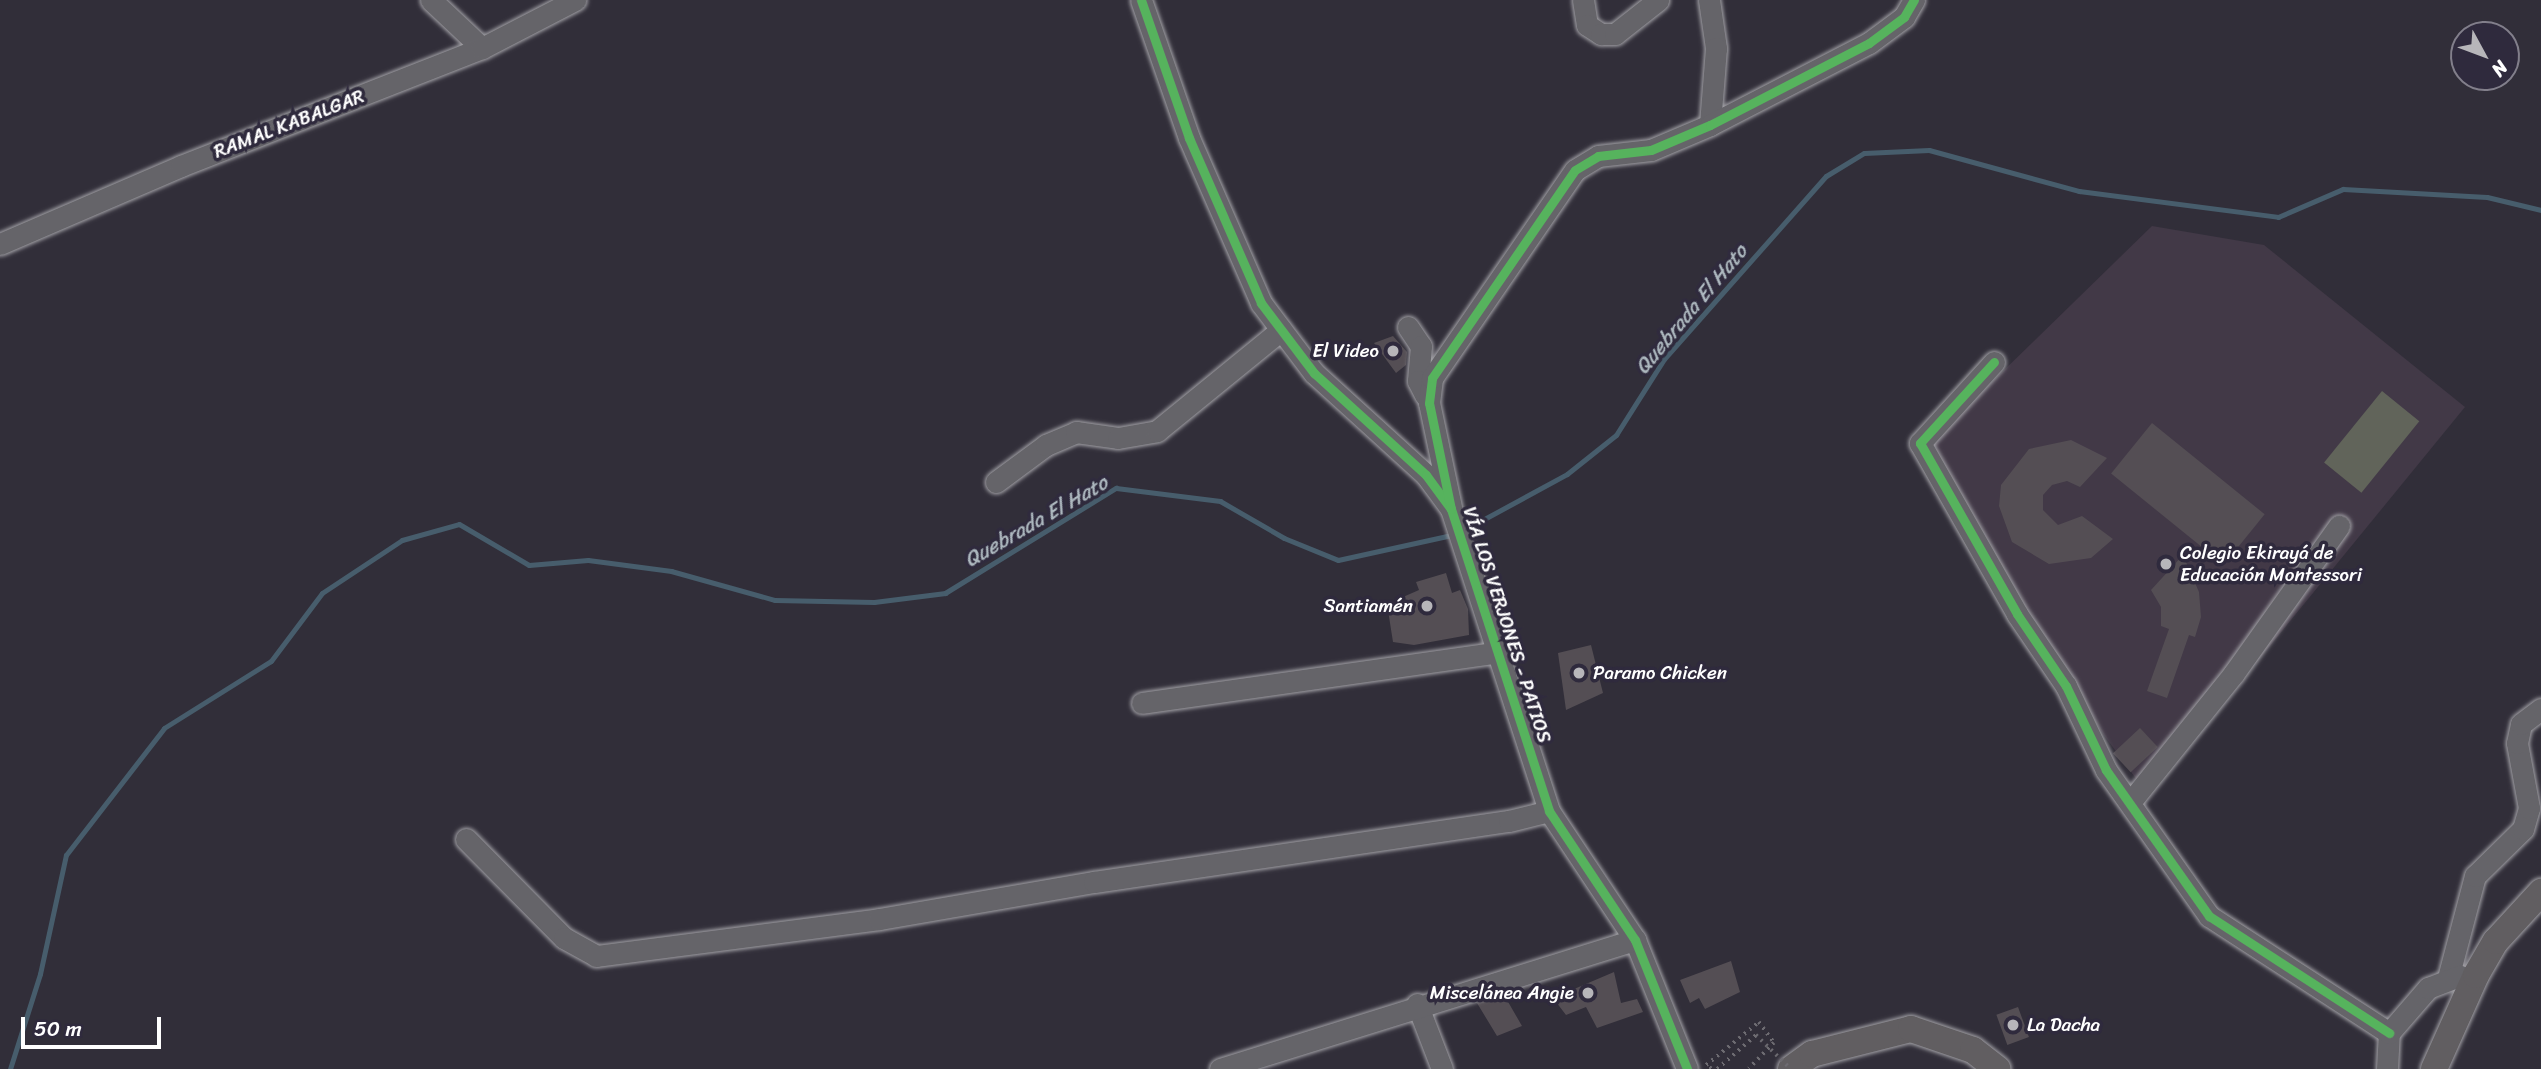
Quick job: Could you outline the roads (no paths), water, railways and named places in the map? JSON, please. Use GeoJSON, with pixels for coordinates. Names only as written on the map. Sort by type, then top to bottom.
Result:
{"type":"FeatureCollection","features":[{"type":"Feature","properties":{"kind":"main road"},"geometry":{"type":"LineString","coordinates":[[2434,1069],[2476,975],[2504,932],[2541,892]]}},
{"type":"Feature","properties":{"kind":"main road"},"geometry":{"type":"LineString","coordinates":[[1791,1069],[1812,1054],[1911,1029],[1973,1050],[1997,1069]]}},
{"type":"Feature","properties":{"kind":"street"},"geometry":{"type":"LineString","coordinates":[[431,0],[482,48]]}},
{"type":"Feature","properties":{"kind":"street","name":"RAMAL KABALGAR"},"geometry":{"type":"LineString","coordinates":[[0,244],[180,166],[482,48],[575,0]]}},
{"type":"Feature","properties":{"kind":"street","name":"VÍA LOS VERJONES - PATIOS"},"geometry":{"type":"LineString","coordinates":[[1141,0],[1189,138],[1261,303],[1314,373],[1426,475],[1456,524],[1549,811],[1635,940],[1687,1069]]}},
{"type":"Feature","properties":{"kind":"street"},"geometry":{"type":"LineString","coordinates":[[1583,0],[1587,25],[1601,34],[1615,34],[1658,0]]}},
{"type":"Feature","properties":{"kind":"street"},"geometry":{"type":"LineString","coordinates":[[1709,0],[1716,48],[1710,125]]}},
{"type":"Feature","properties":{"kind":"street"},"geometry":{"type":"LineString","coordinates":[[1429,403],[1432,378],[1575,170],[1598,156],[1651,150],[1710,125],[1869,43],[1904,17],[1914,0]]}},
{"type":"Feature","properties":{"kind":"street"},"geometry":{"type":"LineString","coordinates":[[1408,327],[1421,346],[1418,381],[1429,403],[1456,524]]}},
{"type":"Feature","properties":{"kind":"street"},"geometry":{"type":"LineString","coordinates":[[996,482],[1046,445],[1076,432],[1118,438],[1157,431],[1281,330]]}},
{"type":"Feature","properties":{"kind":"street"},"geometry":{"type":"LineString","coordinates":[[1994,362],[1920,443],[2017,614],[2066,686],[2106,770],[2132,800],[2159,851],[2209,916],[2389,1033]]}},
{"type":"Feature","properties":{"kind":"street"},"geometry":{"type":"LineString","coordinates":[[2132,800],[2234,673],[2339,526]]}},
{"type":"Feature","properties":{"kind":"street"},"geometry":{"type":"LineString","coordinates":[[1142,703],[1499,652]]}},
{"type":"Feature","properties":{"kind":"street"},"geometry":{"type":"LineString","coordinates":[[2448,978],[2475,876],[2523,829],[2529,808],[2517,743],[2521,723],[2541,709]]}},
{"type":"Feature","properties":{"kind":"street"},"geometry":{"type":"LineString","coordinates":[[466,839],[564,938],[596,956],[879,919],[1094,881],[1509,821],[1549,811]]}},
{"type":"Feature","properties":{"kind":"street"},"geometry":{"type":"LineString","coordinates":[[1220,1069],[1417,1004],[1635,940]]}},
{"type":"Feature","properties":{"kind":"street"},"geometry":{"type":"LineString","coordinates":[[2387,1069],[2389,1033],[2428,988],[2448,978],[2476,975]]}},
{"type":"Feature","properties":{"kind":"street"},"geometry":{"type":"LineString","coordinates":[[1417,1004],[1442,1069]]}},
{"type":"Feature","properties":{"kind":"waterway","name":"Quebrada El Hato"},"geometry":{"type":"LineString","coordinates":[[1464,530],[1567,474],[1616,435],[1664,359],[1826,176],[1864,153],[1929,150],[2079,191],[2278,217],[2343,189],[2487,197],[2541,210]]}},
{"type":"Feature","properties":{"kind":"waterway","name":"Quebrada El Hato"},"geometry":{"type":"LineString","coordinates":[[10,1069],[40,974],[66,855],[164,728],[271,661],[322,593],[402,540],[459,524],[529,565],[588,560],[671,571],[775,600],[874,602],[945,593],[1116,488],[1220,501],[1284,538],[1338,560],[1456,534]]}},
{"type":"Feature","properties":{"kind":"place","name":"El Video"},"geometry":{"type":"Point","coordinates":[1393,351]}},
{"type":"Feature","properties":{"kind":"place","name":"Colegio Ekirayá de Educación Montessori"},"geometry":{"type":"Point","coordinates":[2166,564]}},
{"type":"Feature","properties":{"kind":"place","name":"Santiamén"},"geometry":{"type":"Point","coordinates":[1427,606]}},
{"type":"Feature","properties":{"kind":"place","name":"Paramo Chicken"},"geometry":{"type":"Point","coordinates":[1579,673]}},
{"type":"Feature","properties":{"kind":"place","name":"Miscelánea Angie"},"geometry":{"type":"Point","coordinates":[1588,993]}},
{"type":"Feature","properties":{"kind":"place","name":"La Dacha"},"geometry":{"type":"Point","coordinates":[2013,1025]}}]}
